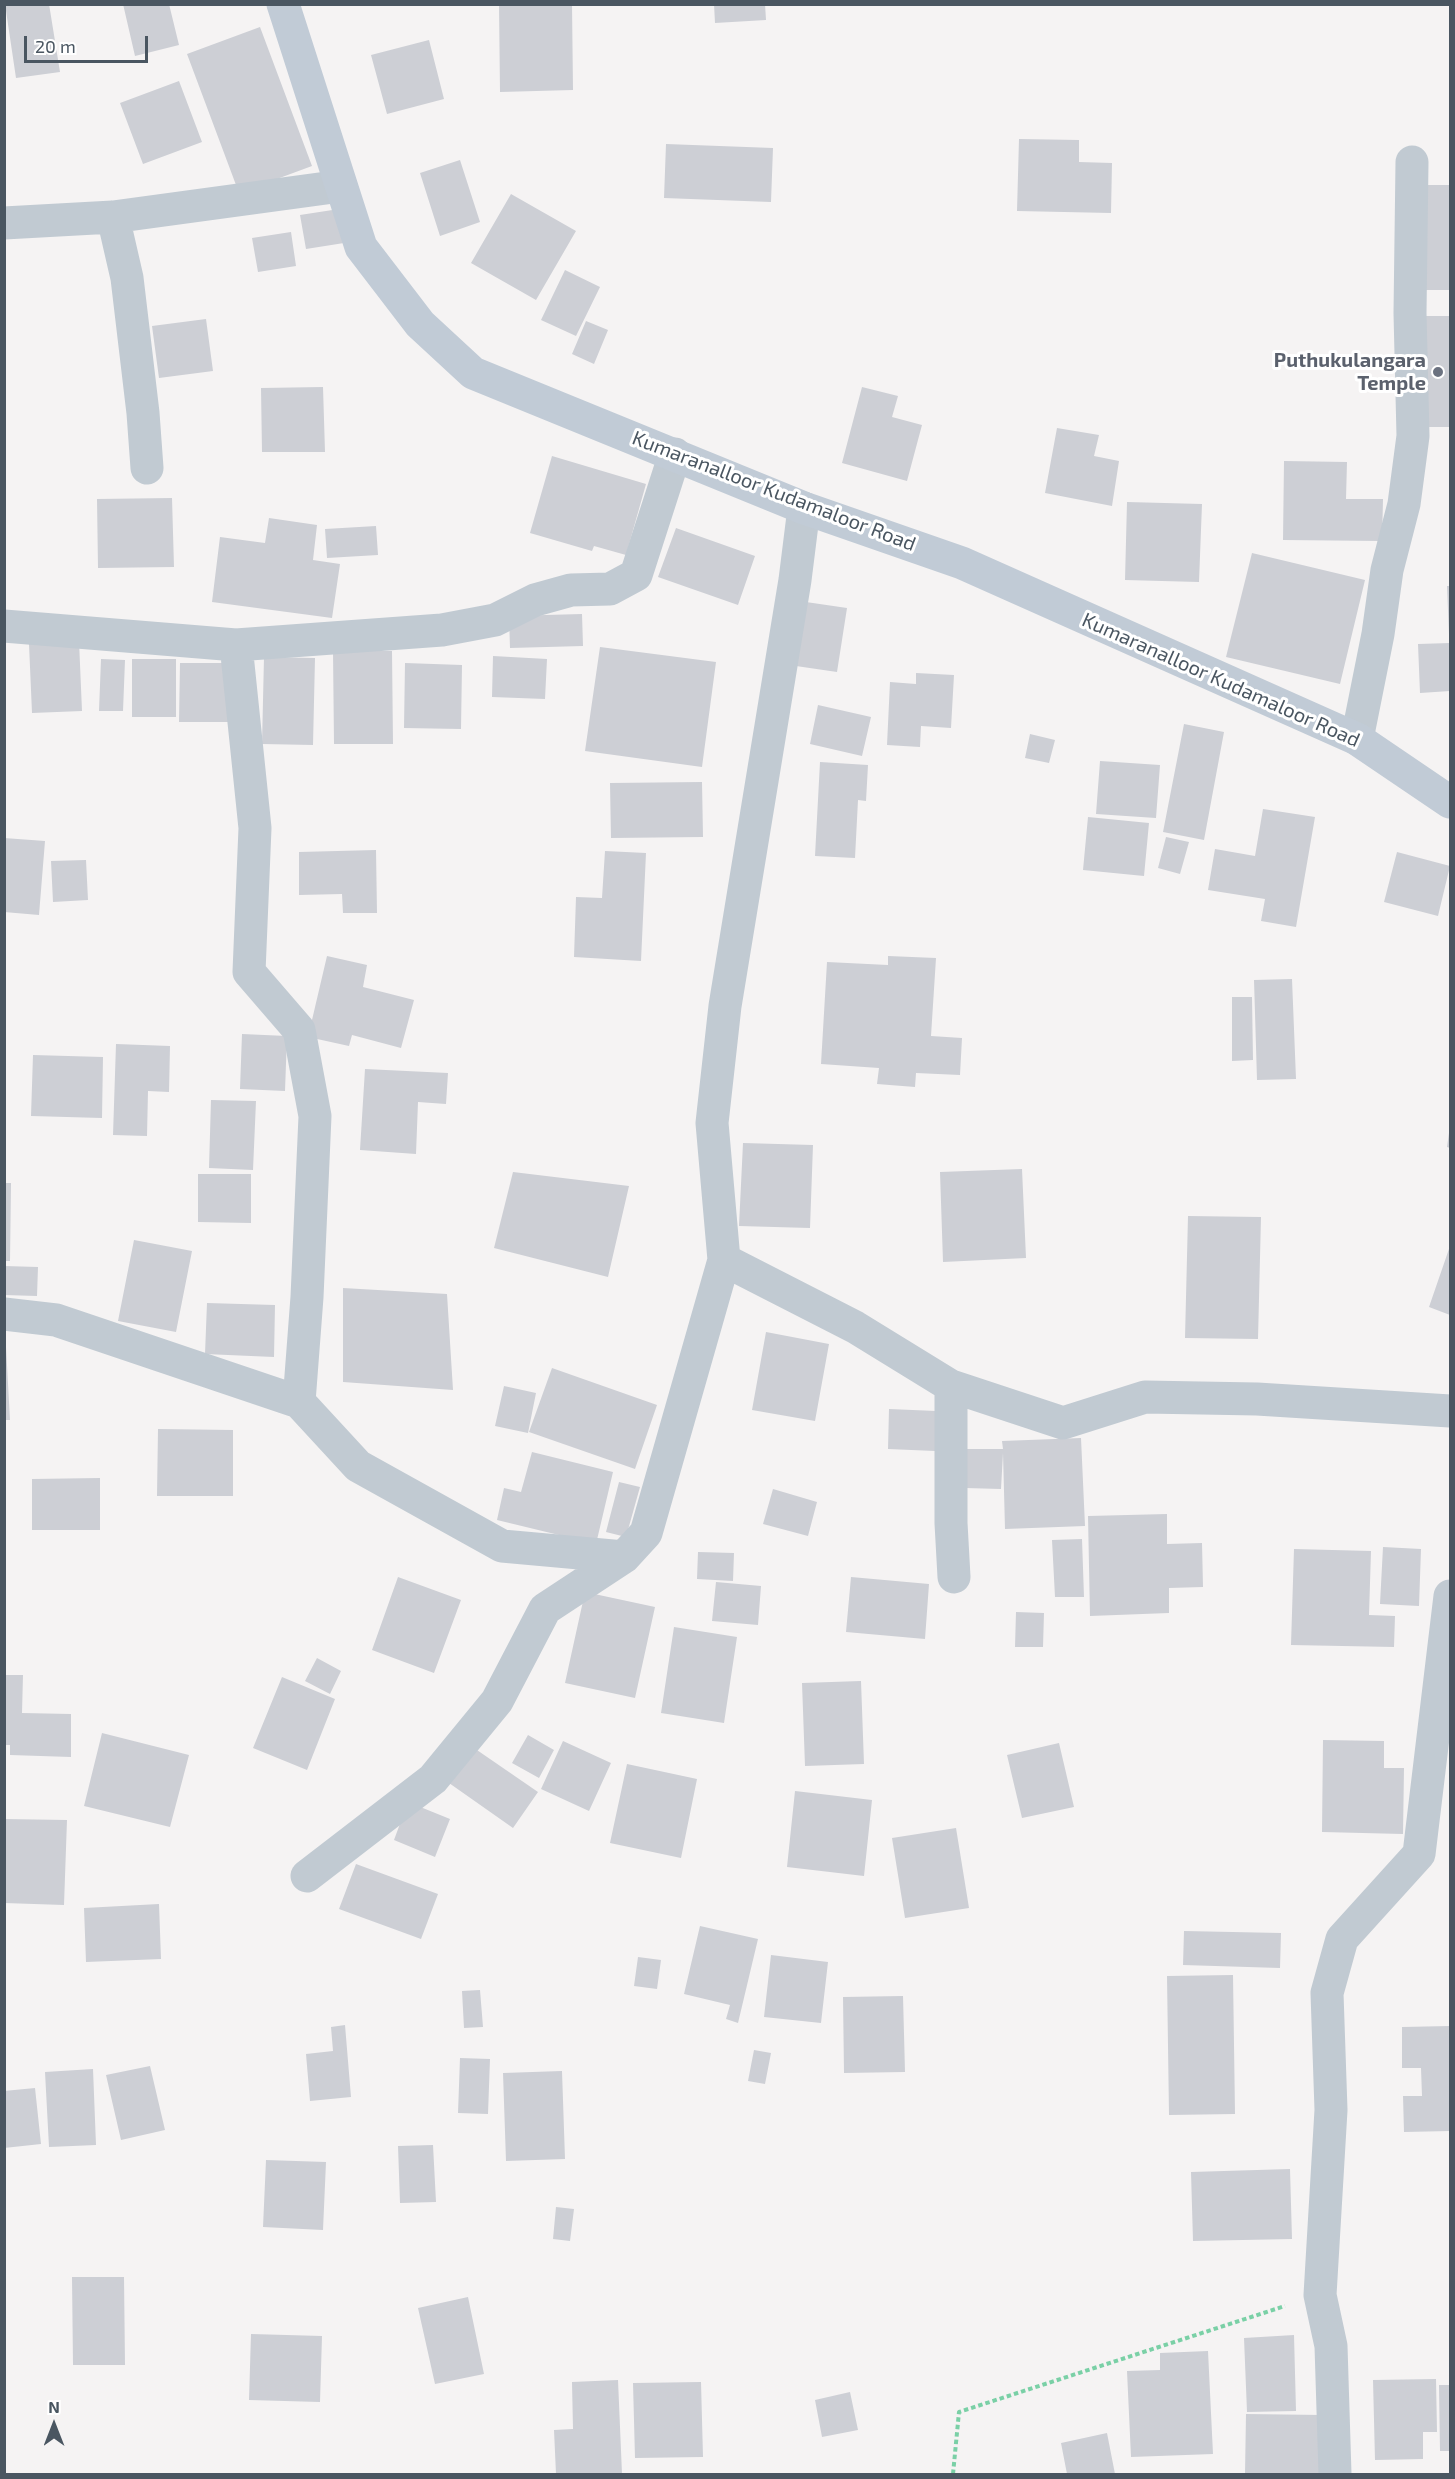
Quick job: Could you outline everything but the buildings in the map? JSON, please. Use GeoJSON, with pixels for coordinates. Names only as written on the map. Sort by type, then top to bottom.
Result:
{"type":"FeatureCollection","features":[{"type":"Feature","properties":{"kind":"main road","name":"Kumaranalloor Kudamaloor Road"},"geometry":{"type":"LineString","coordinates":[[283,4],[361,247],[420,324],[473,373],[804,508],[962,563],[1357,739],[1450,802]]}},
{"type":"Feature","properties":{"kind":"street"},"geometry":{"type":"LineString","coordinates":[[1357,739],[1378,634],[1387,570],[1404,504],[1413,436],[1410,313],[1413,162]]}},
{"type":"Feature","properties":{"kind":"street"},"geometry":{"type":"LineString","coordinates":[[4,223],[112,217],[341,186]]}},
{"type":"Feature","properties":{"kind":"street"},"geometry":{"type":"LineString","coordinates":[[112,217],[127,278],[144,413],[147,468]]}},
{"type":"Feature","properties":{"kind":"street"},"geometry":{"type":"LineString","coordinates":[[4,626],[236,645],[442,630],[495,620],[535,600],[571,590],[610,589],[636,575],[675,454]]}},
{"type":"Feature","properties":{"kind":"street"},"geometry":{"type":"LineString","coordinates":[[307,1876],[433,1779],[497,1701],[545,1608],[624,1557],[646,1533],[724,1260],[712,1123],[725,1006],[795,580],[804,508]]}},
{"type":"Feature","properties":{"kind":"street"},"geometry":{"type":"LineString","coordinates":[[236,645],[255,828],[249,972],[299,1030],[315,1116],[307,1297],[299,1402]]}},
{"type":"Feature","properties":{"kind":"street"},"geometry":{"type":"LineString","coordinates":[[724,1260],[855,1328],[951,1386],[1064,1423],[1144,1397],[1257,1399],[1450,1411]]}},
{"type":"Feature","properties":{"kind":"street"},"geometry":{"type":"LineString","coordinates":[[4,1314],[56,1320],[299,1402],[358,1466],[502,1545],[624,1557]]}},
{"type":"Feature","properties":{"kind":"street"},"geometry":{"type":"LineString","coordinates":[[951,1386],[951,1523],[954,1577]]}},
{"type":"Feature","properties":{"kind":"street"},"geometry":{"type":"LineString","coordinates":[[1335,2475],[1331,2346],[1320,2295],[1331,2110],[1327,1994],[1342,1939],[1419,1854],[1450,1596]]}},
{"type":"Feature","properties":{"kind":"path"},"geometry":{"type":"LineString","coordinates":[[953,2475],[959,2412],[1320,2295]]}},
{"type":"Feature","properties":{"kind":"place","name":"Puthukulangara Temple"},"geometry":{"type":"Point","coordinates":[1438,372]}}]}
